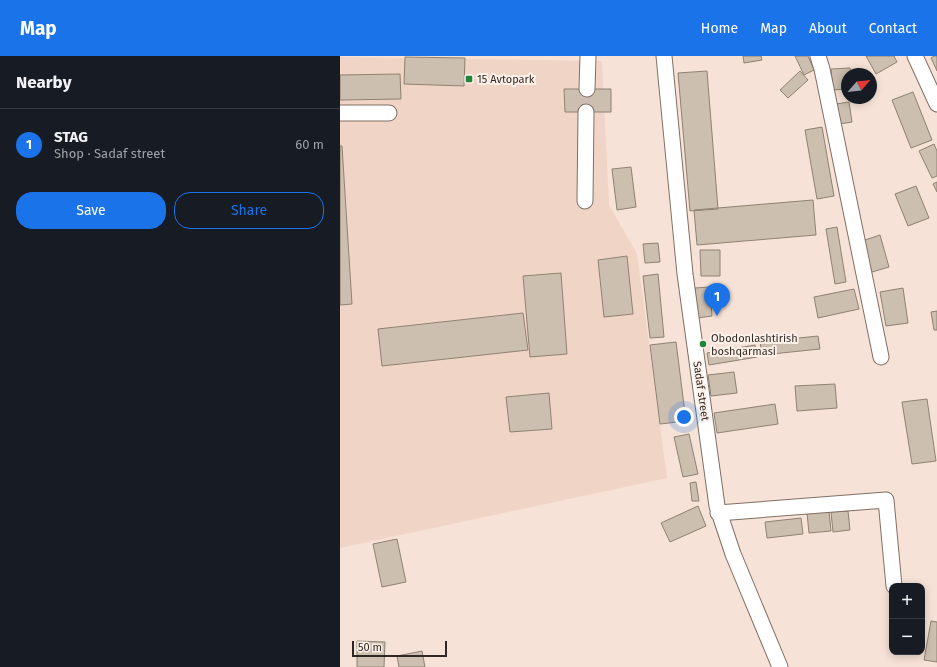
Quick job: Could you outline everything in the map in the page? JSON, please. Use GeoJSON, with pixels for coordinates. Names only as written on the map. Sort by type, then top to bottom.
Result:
{"type":"FeatureCollection","features":[{"type":"Feature","properties":{"kind":"street"},"geometry":{"type":"LineString","coordinates":[[587,89],[588,56]]}},
{"type":"Feature","properties":{"kind":"street","name":"Sadaf street"},"geometry":{"type":"LineString","coordinates":[[664,56],[685,274],[718,513],[733,554],[780,667]]}},
{"type":"Feature","properties":{"kind":"street"},"geometry":{"type":"LineString","coordinates":[[818,56],[822,69],[881,357]]}},
{"type":"Feature","properties":{"kind":"street"},"geometry":{"type":"LineString","coordinates":[[915,56],[937,104]]}},
{"type":"Feature","properties":{"kind":"street"},"geometry":{"type":"LineString","coordinates":[[585,201],[586,112]]}},
{"type":"Feature","properties":{"kind":"street"},"geometry":{"type":"LineString","coordinates":[[340,113],[389,114]]}},
{"type":"Feature","properties":{"kind":"street"},"geometry":{"type":"LineString","coordinates":[[718,513],[886,500],[894,583]]}},
{"type":"Feature","properties":{"kind":"shaded area"},"geometry":{"type":"Polygon","coordinates":[[[340,57],[602,61],[609,205],[637,254],[667,478],[340,548],[340,57]]]}},
{"type":"Feature","properties":{"kind":"building"},"geometry":{"type":"Polygon","coordinates":[[[743,56],[761,56],[762,60],[744,63],[743,56]]]}},
{"type":"Feature","properties":{"kind":"building"},"geometry":{"type":"Polygon","coordinates":[[[795,56],[808,56],[814,70],[804,75],[795,56]]]}},
{"type":"Feature","properties":{"kind":"building"},"geometry":{"type":"Polygon","coordinates":[[[866,56],[894,56],[897,62],[877,73],[877,68],[873,68],[866,56]]]}},
{"type":"Feature","properties":{"kind":"building"},"geometry":{"type":"Polygon","coordinates":[[[937,56],[937,71],[931,58],[937,56]]]}},
{"type":"Feature","properties":{"kind":"building"},"geometry":{"type":"Polygon","coordinates":[[[405,57],[465,58],[464,86],[404,84],[405,57]]]}},
{"type":"Feature","properties":{"kind":"building"},"geometry":{"type":"Polygon","coordinates":[[[841,68],[841,89],[833,90],[831,69],[841,68]]]}},
{"type":"Feature","properties":{"kind":"building"},"geometry":{"type":"Polygon","coordinates":[[[707,71],[718,209],[690,211],[678,73],[707,71]]]}},
{"type":"Feature","properties":{"kind":"building"},"geometry":{"type":"Polygon","coordinates":[[[800,71],[808,80],[788,98],[780,90],[800,71]]]}},
{"type":"Feature","properties":{"kind":"building"},"geometry":{"type":"Polygon","coordinates":[[[400,74],[401,99],[340,100],[340,75],[400,74]]]}},
{"type":"Feature","properties":{"kind":"building"},"geometry":{"type":"Polygon","coordinates":[[[564,89],[611,89],[611,112],[565,112],[564,89]]]}},
{"type":"Feature","properties":{"kind":"building"},"geometry":{"type":"Polygon","coordinates":[[[913,92],[932,140],[911,148],[892,100],[913,92]]]}},
{"type":"Feature","properties":{"kind":"building"},"geometry":{"type":"Polygon","coordinates":[[[836,104],[849,104],[852,122],[839,124],[836,104]]]}},
{"type":"Feature","properties":{"kind":"building"},"geometry":{"type":"Polygon","coordinates":[[[822,127],[834,196],[817,199],[805,130],[822,127]]]}},
{"type":"Feature","properties":{"kind":"building"},"geometry":{"type":"Polygon","coordinates":[[[934,144],[937,151],[937,176],[932,178],[919,151],[934,144]]]}},
{"type":"Feature","properties":{"kind":"building"},"geometry":{"type":"Polygon","coordinates":[[[340,146],[342,146],[352,304],[340,305],[340,146]]]}},
{"type":"Feature","properties":{"kind":"building"},"geometry":{"type":"Polygon","coordinates":[[[631,167],[636,207],[617,210],[612,169],[631,167]]]}},
{"type":"Feature","properties":{"kind":"building"},"geometry":{"type":"Polygon","coordinates":[[[937,182],[937,192],[933,184],[937,182]]]}},
{"type":"Feature","properties":{"kind":"building"},"geometry":{"type":"Polygon","coordinates":[[[916,186],[929,218],[908,226],[895,194],[916,186]]]}},
{"type":"Feature","properties":{"kind":"building"},"geometry":{"type":"Polygon","coordinates":[[[813,200],[816,235],[697,245],[694,210],[813,200]]]}},
{"type":"Feature","properties":{"kind":"building"},"geometry":{"type":"Polygon","coordinates":[[[837,227],[846,282],[835,284],[826,229],[837,227]]]}},
{"type":"Feature","properties":{"kind":"building"},"geometry":{"type":"Polygon","coordinates":[[[880,235],[889,267],[872,272],[862,241],[880,235]]]}},
{"type":"Feature","properties":{"kind":"building"},"geometry":{"type":"Polygon","coordinates":[[[658,243],[660,262],[645,263],[643,244],[658,243]]]}},
{"type":"Feature","properties":{"kind":"building"},"geometry":{"type":"Polygon","coordinates":[[[700,250],[720,250],[720,276],[701,276],[700,250]]]}},
{"type":"Feature","properties":{"kind":"building"},"geometry":{"type":"Polygon","coordinates":[[[627,256],[633,314],[604,317],[598,260],[627,256]]]}},
{"type":"Feature","properties":{"kind":"building"},"geometry":{"type":"Polygon","coordinates":[[[561,273],[567,354],[530,357],[523,276],[561,273]]]}},
{"type":"Feature","properties":{"kind":"building"},"geometry":{"type":"Polygon","coordinates":[[[658,274],[664,337],[650,338],[643,276],[658,274]]]}},
{"type":"Feature","properties":{"kind":"building"},"geometry":{"type":"Polygon","coordinates":[[[710,287],[712,316],[697,318],[695,288],[710,287]]]}},
{"type":"Feature","properties":{"kind":"building"},"geometry":{"type":"Polygon","coordinates":[[[903,288],[908,323],[886,326],[880,292],[903,288]]]}},
{"type":"Feature","properties":{"kind":"building"},"geometry":{"type":"Polygon","coordinates":[[[854,289],[859,309],[818,318],[814,297],[854,289]]]}},
{"type":"Feature","properties":{"kind":"building"},"geometry":{"type":"Polygon","coordinates":[[[937,311],[937,330],[934,330],[931,312],[937,311]]]}},
{"type":"Feature","properties":{"kind":"building"},"geometry":{"type":"Polygon","coordinates":[[[523,313],[528,350],[382,366],[378,329],[523,313]]]}},
{"type":"Feature","properties":{"kind":"building"},"geometry":{"type":"Polygon","coordinates":[[[818,336],[820,349],[762,355],[760,342],[818,336]]]}},
{"type":"Feature","properties":{"kind":"building"},"geometry":{"type":"Polygon","coordinates":[[[676,342],[686,421],[660,424],[650,345],[676,342]]]}},
{"type":"Feature","properties":{"kind":"building"},"geometry":{"type":"Polygon","coordinates":[[[755,345],[757,357],[709,365],[707,353],[755,345]]]}},
{"type":"Feature","properties":{"kind":"building"},"geometry":{"type":"Polygon","coordinates":[[[734,372],[737,393],[711,396],[708,375],[734,372]]]}},
{"type":"Feature","properties":{"kind":"building"},"geometry":{"type":"Polygon","coordinates":[[[835,384],[837,408],[797,411],[795,386],[835,384]]]}},
{"type":"Feature","properties":{"kind":"building"},"geometry":{"type":"Polygon","coordinates":[[[549,393],[552,429],[510,432],[506,397],[549,393]]]}},
{"type":"Feature","properties":{"kind":"building"},"geometry":{"type":"Polygon","coordinates":[[[927,399],[936,461],[912,464],[902,402],[927,399]]]}},
{"type":"Feature","properties":{"kind":"building"},"geometry":{"type":"Polygon","coordinates":[[[775,404],[778,424],[717,433],[714,413],[775,404]]]}},
{"type":"Feature","properties":{"kind":"building"},"geometry":{"type":"Polygon","coordinates":[[[689,434],[698,474],[683,477],[674,437],[689,434]]]}},
{"type":"Feature","properties":{"kind":"building"},"geometry":{"type":"Polygon","coordinates":[[[696,482],[699,501],[692,501],[690,483],[696,482]]]}},
{"type":"Feature","properties":{"kind":"building"},"geometry":{"type":"Polygon","coordinates":[[[698,506],[706,526],[670,542],[661,523],[698,506]]]}},
{"type":"Feature","properties":{"kind":"building"},"geometry":{"type":"Polygon","coordinates":[[[829,511],[831,531],[809,533],[807,513],[829,511]]]}},
{"type":"Feature","properties":{"kind":"building"},"geometry":{"type":"Polygon","coordinates":[[[848,511],[850,530],[833,532],[831,512],[848,511]]]}},
{"type":"Feature","properties":{"kind":"building"},"geometry":{"type":"Polygon","coordinates":[[[801,518],[803,534],[767,538],[765,522],[801,518]]]}},
{"type":"Feature","properties":{"kind":"building"},"geometry":{"type":"Polygon","coordinates":[[[397,539],[406,582],[382,587],[373,544],[397,539]]]}},
{"type":"Feature","properties":{"kind":"building"},"geometry":{"type":"Polygon","coordinates":[[[931,621],[937,622],[937,662],[924,660],[931,621]]]}},
{"type":"Feature","properties":{"kind":"building"},"geometry":{"type":"Polygon","coordinates":[[[357,641],[385,642],[384,667],[357,667],[357,641]]]}},
{"type":"Feature","properties":{"kind":"building"},"geometry":{"type":"Polygon","coordinates":[[[422,651],[425,667],[399,667],[397,656],[422,651]]]}},
{"type":"Feature","properties":{"kind":"tunnel"},"geometry":{"type":"LineString","coordinates":[[586,112],[587,89]]}},
{"type":"Feature","properties":{"kind":"place","name":"15 Avtopark"},"geometry":{"type":"Point","coordinates":[469,79]}},
{"type":"Feature","properties":{"kind":"place","name":"STAG"},"geometry":{"type":"Point","coordinates":[717,316]}},
{"type":"Feature","properties":{"kind":"place","name":"Obodonlashtirish boshqarmasi"},"geometry":{"type":"Point","coordinates":[703,344]}}]}
